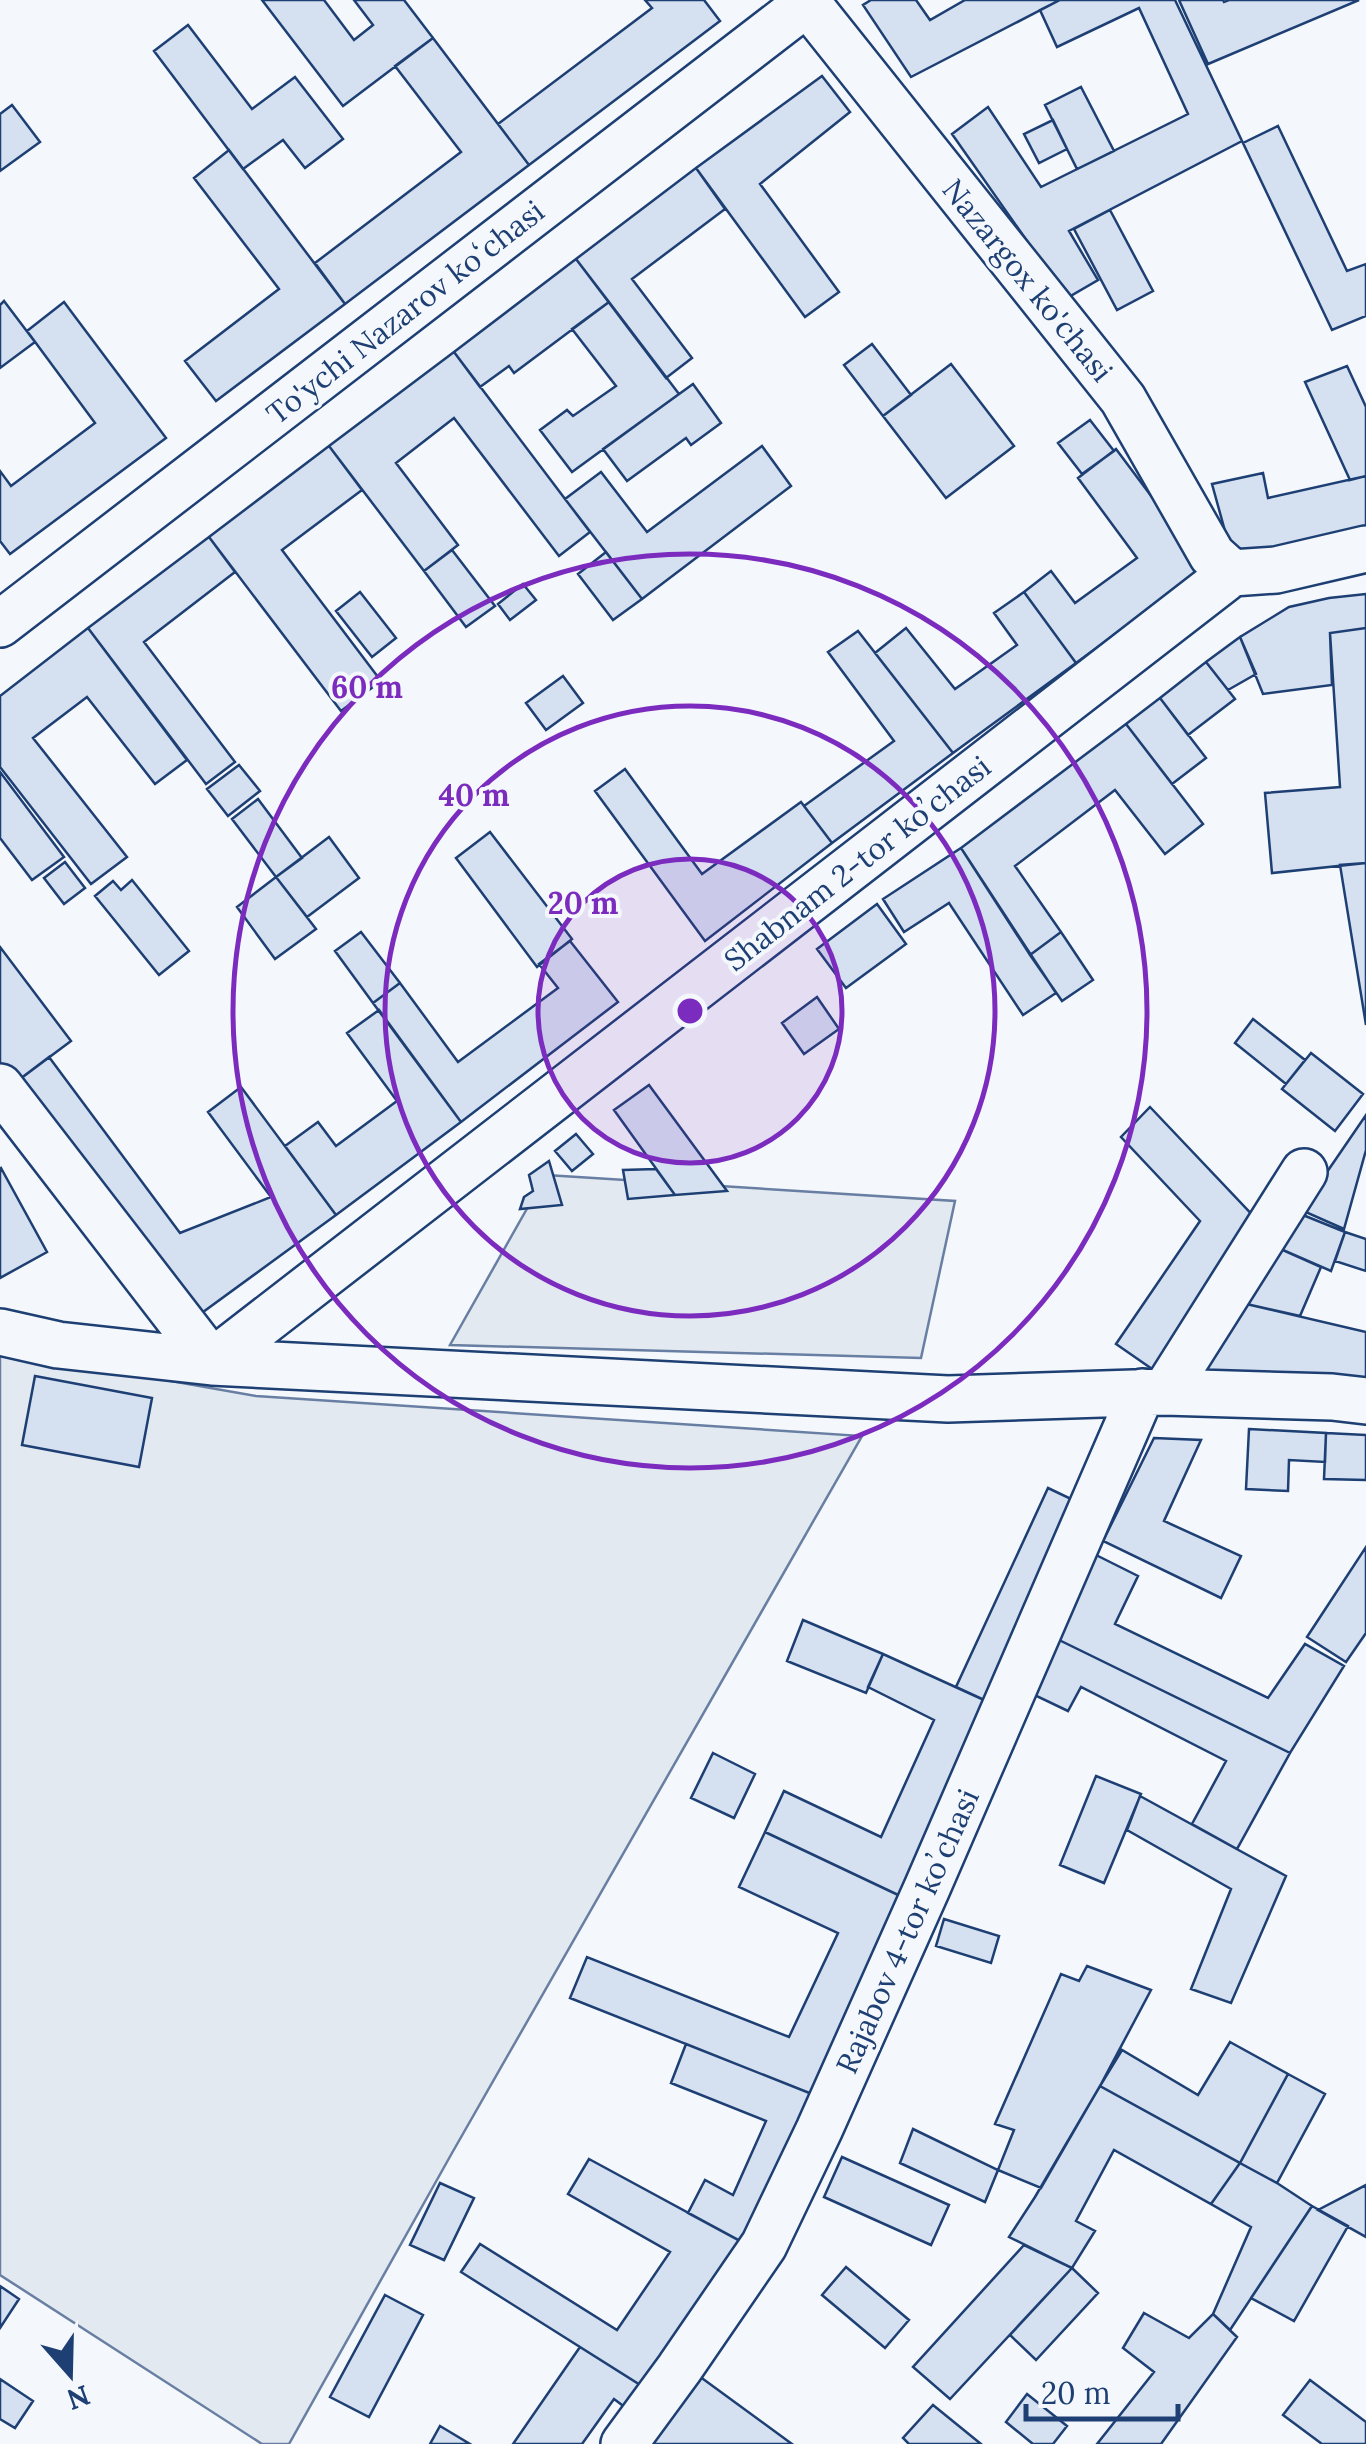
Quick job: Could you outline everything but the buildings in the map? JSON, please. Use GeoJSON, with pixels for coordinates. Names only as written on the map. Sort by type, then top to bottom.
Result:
{"type":"FeatureCollection","features":[{"type":"Feature","properties":{"kind":"street","name":"Nazargox ko'chasi"},"geometry":{"type":"LineString","coordinates":[[808,1],[1123,399],[1205,544],[1232,572]]}},
{"type":"Feature","properties":{"kind":"street","name":"To'ychi Nazarov koʻchasi"},"geometry":{"type":"LineString","coordinates":[[0,624],[808,1]]}},
{"type":"Feature","properties":{"kind":"street"},"geometry":{"type":"LineString","coordinates":[[1232,572],[1276,570],[1366,549]]}},
{"type":"Feature","properties":{"kind":"street","name":"Shabnam 2-tor koʼchasi"},"geometry":{"type":"LineString","coordinates":[[212,1362],[1232,572]]}},
{"type":"Feature","properties":{"kind":"street"},"geometry":{"type":"LineString","coordinates":[[0,1086],[212,1362]]}},
{"type":"Feature","properties":{"kind":"street","name":"Rajabov 4-tor koʼchasi"},"geometry":{"type":"LineString","coordinates":[[624,2444],[764,2246],[1154,1392],[1304,1172]]}},
{"type":"Feature","properties":{"kind":"street"},"geometry":{"type":"LineString","coordinates":[[0,1332],[58,1345],[212,1362],[948,1398],[1154,1392],[1366,1401]]}},
{"type":"Feature","properties":{"kind":"shaded area"},"geometry":{"type":"Polygon","coordinates":[[[546,1175],[955,1201],[921,1358],[450,1345],[546,1175]]]}},
{"type":"Feature","properties":{"kind":"shaded area"},"geometry":{"type":"Polygon","coordinates":[[[0,1351],[256,1396],[862,1436],[289,2444],[262,2444],[0,2275],[0,1351]]]}}]}
